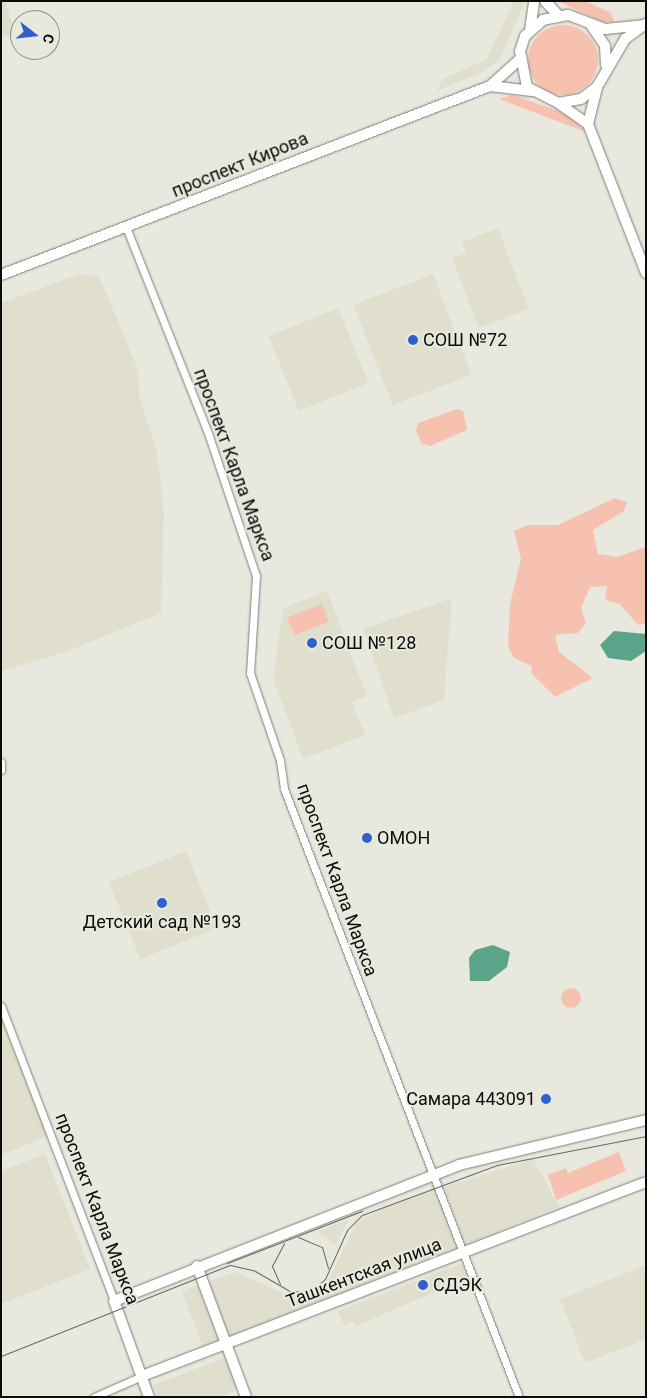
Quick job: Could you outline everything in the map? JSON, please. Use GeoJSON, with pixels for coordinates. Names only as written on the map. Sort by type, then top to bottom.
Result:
{"type":"FeatureCollection","features":[{"type":"Feature","properties":{"kind":"main road"},"geometry":{"type":"LineString","coordinates":[[490,86],[519,60],[530,31],[534,1]]}},
{"type":"Feature","properties":{"kind":"main road"},"geometry":{"type":"LineString","coordinates":[[545,1],[558,15],[605,29],[645,24]]}},
{"type":"Feature","properties":{"kind":"main road"},"geometry":{"type":"LineString","coordinates":[[530,31],[558,15]]}},
{"type":"Feature","properties":{"kind":"main road"},"geometry":{"type":"LineString","coordinates":[[590,24],[605,46],[605,71]]}},
{"type":"Feature","properties":{"kind":"main road"},"geometry":{"type":"LineString","coordinates":[[588,124],[597,87],[605,71],[625,39],[645,24]]}},
{"type":"Feature","properties":{"kind":"main road"},"geometry":{"type":"LineString","coordinates":[[519,60],[532,91]]}},
{"type":"Feature","properties":{"kind":"main road"},"geometry":{"type":"LineString","coordinates":[[490,86],[532,91],[558,103],[588,124],[646,273]]}},
{"type":"Feature","properties":{"kind":"main road","name":"проспект Кирова"},"geometry":{"type":"LineString","coordinates":[[1,275],[490,86]]}},
{"type":"Feature","properties":{"kind":"main road"},"geometry":{"type":"LineString","coordinates":[[558,103],[581,99],[597,87]]}},
{"type":"Feature","properties":{"kind":"main road"},"geometry":{"type":"LineString","coordinates":[[114,1301],[197,1266],[432,1176],[646,1120]]}},
{"type":"Feature","properties":{"kind":"main road","name":"Ташкентская улица"},"geometry":{"type":"LineString","coordinates":[[142,1376],[646,1182]]}},
{"type":"Feature","properties":{"kind":"main road"},"geometry":{"type":"LineString","coordinates":[[197,1266],[246,1397]]}},
{"type":"Feature","properties":{"kind":"main road","name":"проспект Карла Маркса"},"geometry":{"type":"LineString","coordinates":[[114,1301],[149,1397]]}},
{"type":"Feature","properties":{"kind":"street","name":"проспект Карла Маркса"},"geometry":{"type":"LineString","coordinates":[[126,227],[198,406],[256,576],[250,673],[280,760],[284,789],[519,1397]]}},
{"type":"Feature","properties":{"kind":"street"},"geometry":{"type":"LineString","coordinates":[[1,762],[1,770]]}},
{"type":"Feature","properties":{"kind":"street","name":"проспект Карла Маркса"},"geometry":{"type":"LineString","coordinates":[[1,1006],[114,1301]]}},
{"type":"Feature","properties":{"kind":"street","name":"Ташкентская улица"},"geometry":{"type":"LineString","coordinates":[[94,1397],[142,1376]]}},
{"type":"Feature","properties":{"kind":"shaded area"},"geometry":{"type":"Polygon","coordinates":[[[1,1],[5,1],[10,16],[10,37],[1,36],[1,1]]]}},
{"type":"Feature","properties":{"kind":"shaded area"},"geometry":{"type":"Polygon","coordinates":[[[514,1],[525,1],[500,59],[483,72],[437,91],[442,79],[486,60],[514,1]]]}},
{"type":"Feature","properties":{"kind":"shaded area"},"geometry":{"type":"Polygon","coordinates":[[[558,1],[585,1],[611,13],[614,22],[603,22],[558,1]]]}},
{"type":"Feature","properties":{"kind":"shaded area"},"geometry":{"type":"Polygon","coordinates":[[[563,25],[576,28],[588,35],[595,47],[598,60],[595,73],[588,85],[576,92],[563,95],[550,92],[538,85],[531,73],[528,60],[531,47],[538,35],[550,28],[563,25]]]}},
{"type":"Feature","properties":{"kind":"shaded area"},"geometry":{"type":"Polygon","coordinates":[[[513,95],[569,115],[586,132],[499,99],[513,95]]]}},
{"type":"Feature","properties":{"kind":"shaded area"},"geometry":{"type":"Polygon","coordinates":[[[498,228],[529,309],[479,328],[452,258],[466,253],[462,242],[498,228]]]}},
{"type":"Feature","properties":{"kind":"shaded area"},"geometry":{"type":"Polygon","coordinates":[[[79,274],[99,276],[137,367],[140,399],[157,451],[164,514],[161,613],[66,652],[1,671],[1,303],[79,274]]]}},
{"type":"Feature","properties":{"kind":"shaded area","name":"СОШ №72"},"geometry":{"type":"Polygon","coordinates":[[[433,274],[472,375],[392,405],[354,304],[433,274]]]}},
{"type":"Feature","properties":{"kind":"shaded area"},"geometry":{"type":"Polygon","coordinates":[[[338,308],[368,383],[299,411],[268,336],[338,308]]]}},
{"type":"Feature","properties":{"kind":"shaded area"},"geometry":{"type":"Polygon","coordinates":[[[457,409],[463,411],[467,430],[430,446],[421,443],[416,430],[418,423],[457,409]]]}},
{"type":"Feature","properties":{"kind":"shaded area"},"geometry":{"type":"Polygon","coordinates":[[[615,498],[627,502],[624,511],[593,530],[598,554],[617,557],[646,547],[646,623],[638,625],[620,604],[605,600],[607,586],[590,587],[581,608],[586,623],[578,633],[555,635],[559,652],[593,678],[555,697],[531,673],[532,666],[514,658],[508,646],[510,604],[521,559],[514,531],[528,525],[558,525],[615,498]]]}},
{"type":"Feature","properties":{"kind":"shaded area","name":"СОШ №128"},"geometry":{"type":"Polygon","coordinates":[[[327,591],[367,696],[352,702],[365,735],[303,759],[273,678],[283,608],[327,591]]]}},
{"type":"Feature","properties":{"kind":"shaded area"},"geometry":{"type":"Polygon","coordinates":[[[452,598],[444,700],[394,718],[363,629],[452,598]]]}},
{"type":"Feature","properties":{"kind":"shaded area"},"geometry":{"type":"Polygon","coordinates":[[[322,604],[329,622],[294,635],[287,617],[322,604]]]}},
{"type":"Feature","properties":{"kind":"shaded area"},"geometry":{"type":"Polygon","coordinates":[[[614,631],[646,634],[646,651],[631,661],[608,658],[600,645],[614,631]]]}},
{"type":"Feature","properties":{"kind":"shaded area","name":"Детский сад №193"},"geometry":{"type":"Polygon","coordinates":[[[186,851],[217,928],[140,959],[109,882],[186,851]]]}},
{"type":"Feature","properties":{"kind":"shaded area"},"geometry":{"type":"Polygon","coordinates":[[[493,945],[510,952],[507,967],[489,981],[470,981],[469,958],[475,950],[493,945]]]}},
{"type":"Feature","properties":{"kind":"shaded area"},"geometry":{"type":"Polygon","coordinates":[[[571,988],[578,991],[581,998],[578,1005],[571,1008],[564,1005],[561,998],[564,991],[571,988]]]}},
{"type":"Feature","properties":{"kind":"shaded area"},"geometry":{"type":"Polygon","coordinates":[[[1,1012],[49,1136],[1,1155],[1,1012]]]}},
{"type":"Feature","properties":{"kind":"shaded area"},"geometry":{"type":"Polygon","coordinates":[[[619,1152],[626,1171],[556,1200],[548,1175],[566,1168],[568,1173],[619,1152]]]}},
{"type":"Feature","properties":{"kind":"shaded area"},"geometry":{"type":"Polygon","coordinates":[[[45,1154],[90,1269],[1,1304],[1,1171],[45,1154]]]}},
{"type":"Feature","properties":{"kind":"shaded area"},"geometry":{"type":"Polygon","coordinates":[[[533,1159],[559,1207],[465,1245],[444,1187],[533,1159]]]}},
{"type":"Feature","properties":{"kind":"shaded area"},"geometry":{"type":"Polygon","coordinates":[[[436,1189],[458,1247],[203,1348],[182,1291],[236,1272],[290,1296],[310,1295],[327,1283],[356,1224],[376,1211],[436,1189]]]}},
{"type":"Feature","properties":{"kind":"shaded area"},"geometry":{"type":"Polygon","coordinates":[[[349,1219],[335,1245],[317,1232],[349,1219]]]}},
{"type":"Feature","properties":{"kind":"shaded area"},"geometry":{"type":"Polygon","coordinates":[[[462,1263],[468,1278],[356,1326],[354,1321],[344,1325],[338,1311],[462,1263]]]}},
{"type":"Feature","properties":{"kind":"shaded area"},"geometry":{"type":"Polygon","coordinates":[[[646,1265],[646,1339],[585,1363],[560,1299],[646,1265]]]}},
{"type":"Feature","properties":{"kind":"shaded area"},"geometry":{"type":"Polygon","coordinates":[[[227,1357],[239,1389],[220,1397],[157,1397],[153,1385],[227,1357]]]}},
{"type":"Feature","properties":{"kind":"tram line"},"geometry":{"type":"LineString","coordinates":[[1,1356],[230,1265],[255,1271],[289,1291],[310,1292],[325,1279],[347,1230],[362,1215],[497,1165],[646,1136]]}},
{"type":"Feature","properties":{"kind":"tram line"},"geometry":{"type":"LineString","coordinates":[[227,1263],[362,1211]]}},
{"type":"Feature","properties":{"kind":"tram line"},"geometry":{"type":"LineString","coordinates":[[298,1237],[322,1247],[328,1268]]}},
{"type":"Feature","properties":{"kind":"tram line"},"geometry":{"type":"LineString","coordinates":[[280,1284],[272,1266],[284,1243]]}},
{"type":"Feature","properties":{"kind":"place","name":"СОШ №72"},"geometry":{"type":"Point","coordinates":[413,340]}},
{"type":"Feature","properties":{"kind":"place","name":"СОШ №128"},"geometry":{"type":"Point","coordinates":[312,643]}},
{"type":"Feature","properties":{"kind":"place","name":"ОМОН"},"geometry":{"type":"Point","coordinates":[367,838]}},
{"type":"Feature","properties":{"kind":"place","name":"Детский сад №193"},"geometry":{"type":"Point","coordinates":[162,903]}},
{"type":"Feature","properties":{"kind":"place","name":"Самара 443091"},"geometry":{"type":"Point","coordinates":[546,1099]}},
{"type":"Feature","properties":{"kind":"place","name":"СДЭК"},"geometry":{"type":"Point","coordinates":[423,1285]}}]}
